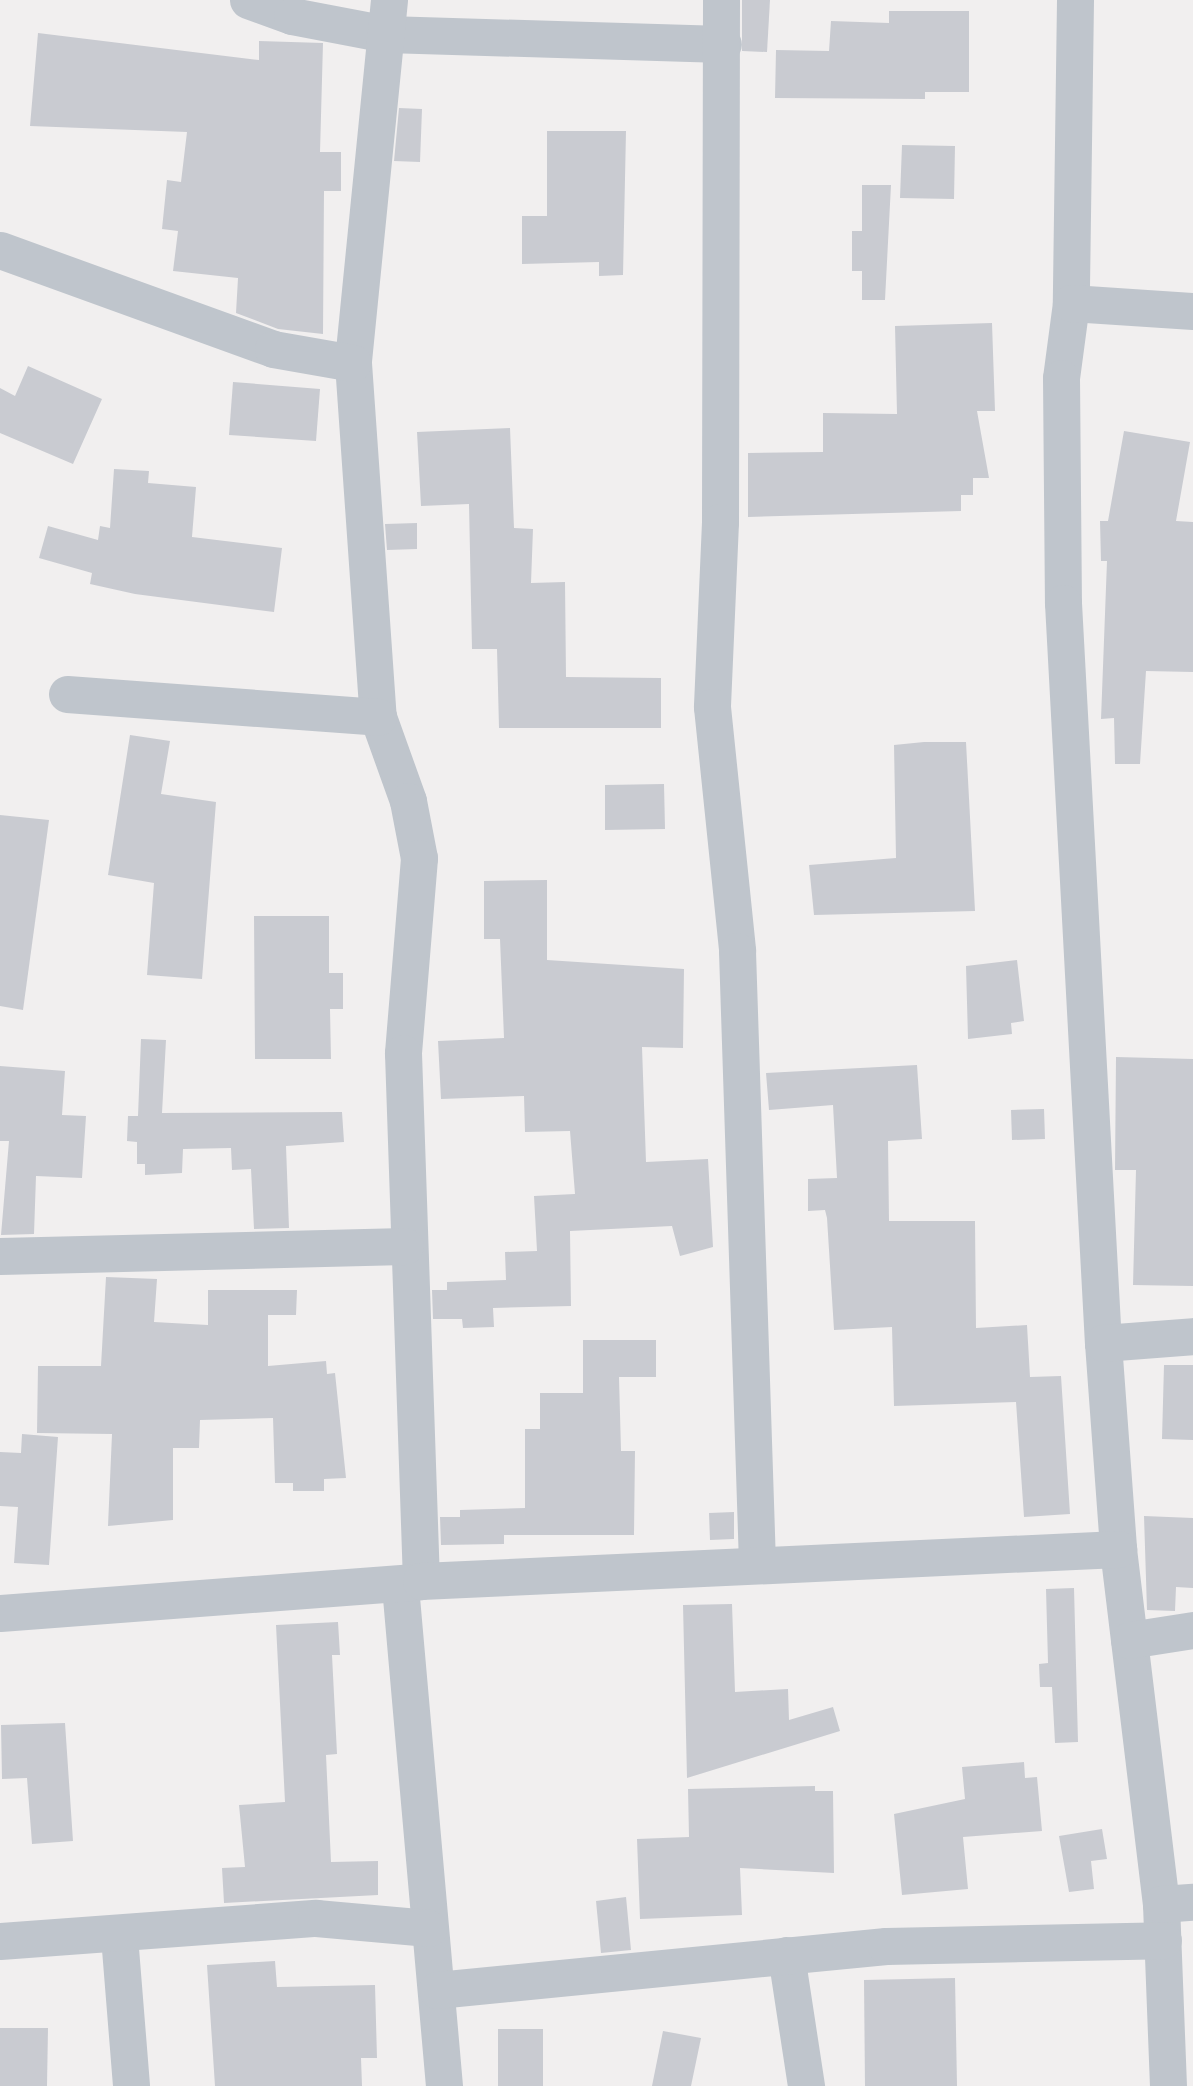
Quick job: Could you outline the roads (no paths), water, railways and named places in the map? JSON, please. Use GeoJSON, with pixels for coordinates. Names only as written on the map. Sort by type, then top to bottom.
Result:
{"type":"FeatureCollection","features":[{"type":"Feature","properties":{"kind":"street"},"geometry":{"type":"LineString","coordinates":[[248,0],[292,16],[387,17],[723,44]]}},
{"type":"Feature","properties":{"kind":"street"},"geometry":{"type":"LineString","coordinates":[[721,0],[720,522],[712,707],[737,951],[757,1563]]}},
{"type":"Feature","properties":{"kind":"street"},"geometry":{"type":"LineString","coordinates":[[1075,0],[1071,303],[1061,378],[1063,603],[1103,1343],[1118,1549],[1129,1640],[1177,1903],[1163,1940],[1168,2086]]}},
{"type":"Feature","properties":{"kind":"street"},"geometry":{"type":"LineString","coordinates":[[387,17],[353,363],[378,717],[408,801],[419,859],[403,1053],[411,1584],[429,1928],[437,1990],[444,2086]]}},
{"type":"Feature","properties":{"kind":"street"},"geometry":{"type":"LineString","coordinates":[[0,250],[273,349],[353,363]]}},
{"type":"Feature","properties":{"kind":"street"},"geometry":{"type":"LineString","coordinates":[[1071,303],[1193,311]]}},
{"type":"Feature","properties":{"kind":"street"},"geometry":{"type":"LineString","coordinates":[[67,694],[378,717]]}},
{"type":"Feature","properties":{"kind":"street"},"geometry":{"type":"LineString","coordinates":[[0,1256],[405,1246]]}},
{"type":"Feature","properties":{"kind":"street"},"geometry":{"type":"LineString","coordinates":[[1103,1343],[1193,1336]]}},
{"type":"Feature","properties":{"kind":"street"},"geometry":{"type":"LineString","coordinates":[[0,1613],[757,1563],[1118,1549]]}},
{"type":"Feature","properties":{"kind":"street"},"geometry":{"type":"LineString","coordinates":[[1129,1640],[1193,1630]]}},
{"type":"Feature","properties":{"kind":"street"},"geometry":{"type":"LineString","coordinates":[[0,1941],[119,1936],[316,1918],[429,1928]]}},
{"type":"Feature","properties":{"kind":"street"},"geometry":{"type":"LineString","coordinates":[[119,1936],[131,2086]]}},
{"type":"Feature","properties":{"kind":"street"},"geometry":{"type":"LineString","coordinates":[[437,1990],[786,1955],[1163,1940]]}},
{"type":"Feature","properties":{"kind":"street"},"geometry":{"type":"LineString","coordinates":[[786,1955],[806,2086]]}}]}
